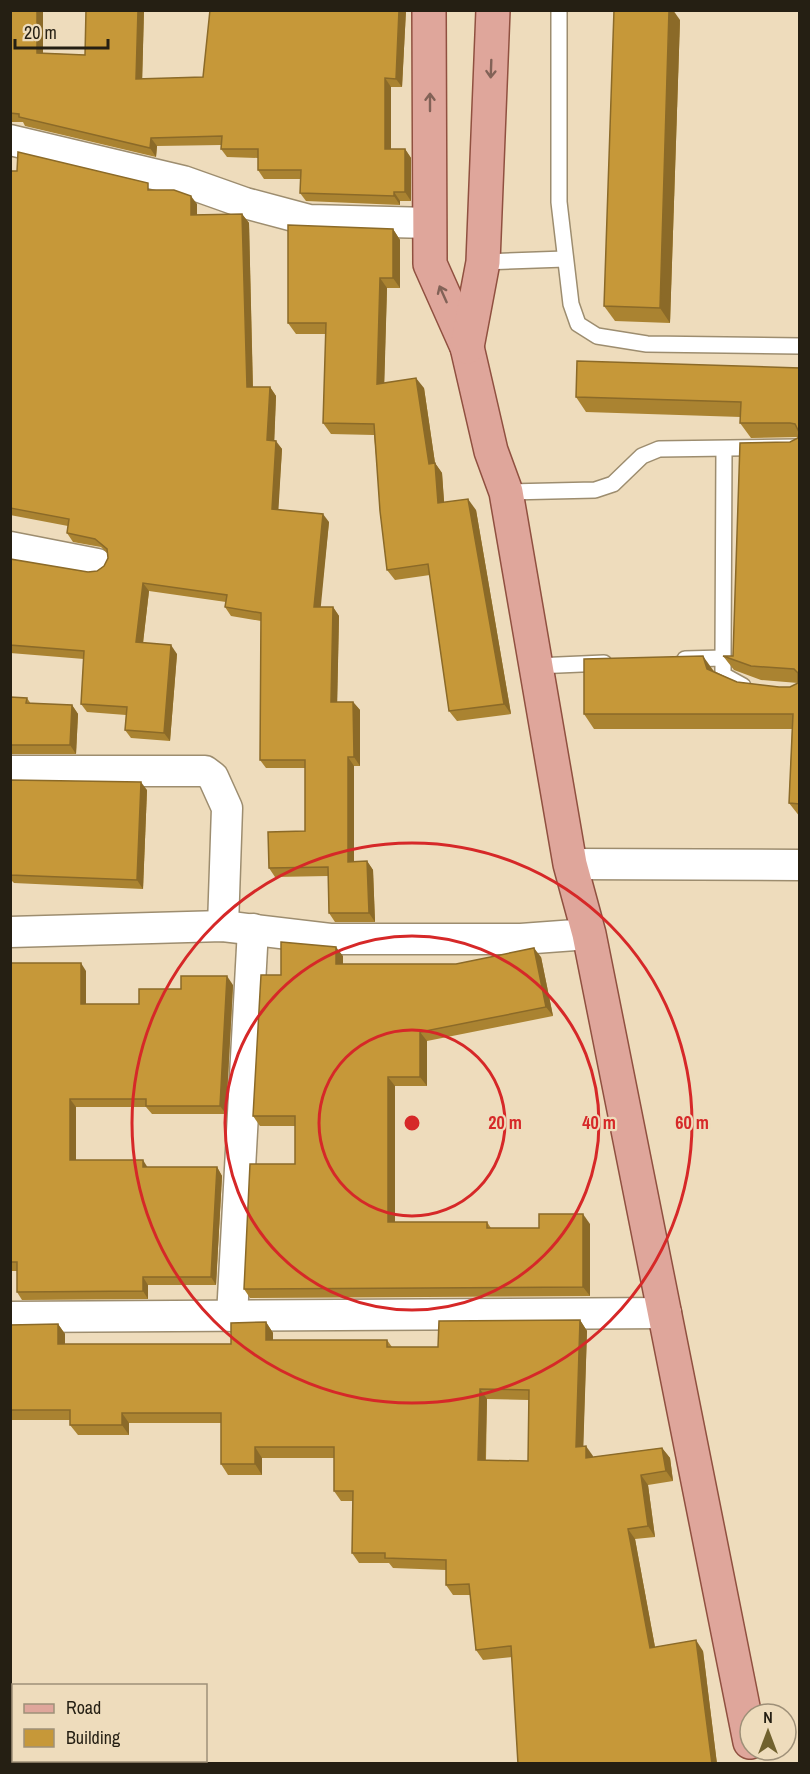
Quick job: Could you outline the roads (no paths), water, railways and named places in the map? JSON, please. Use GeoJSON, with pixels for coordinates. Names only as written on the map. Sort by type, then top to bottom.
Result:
{"type":"FeatureCollection","features":[{"type":"Feature","properties":{"kind":"main road"},"geometry":{"type":"LineString","coordinates":[[429,10],[430,264],[467,347],[491,451],[506,492],[570,864],[589,934],[742,1702]]}},
{"type":"Feature","properties":{"kind":"main road"},"geometry":{"type":"LineString","coordinates":[[467,347],[483,262],[493,10]]}},
{"type":"Feature","properties":{"kind":"street"},"geometry":{"type":"LineString","coordinates":[[10,140],[183,181],[309,220],[430,222]]}},
{"type":"Feature","properties":{"kind":"street"},"geometry":{"type":"LineString","coordinates":[[10,547],[97,564]]}},
{"type":"Feature","properties":{"kind":"street"},"geometry":{"type":"LineString","coordinates":[[10,771],[205,771],[213,777],[227,808],[223,926]]}},
{"type":"Feature","properties":{"kind":"street"},"geometry":{"type":"LineString","coordinates":[[570,864],[800,865]]}},
{"type":"Feature","properties":{"kind":"street"},"geometry":{"type":"LineString","coordinates":[[10,932],[223,926],[330,939],[520,939],[589,934]]}},
{"type":"Feature","properties":{"kind":"street"},"geometry":{"type":"LineString","coordinates":[[231,1316],[253,929]]}},
{"type":"Feature","properties":{"kind":"street"},"geometry":{"type":"LineString","coordinates":[[10,1317],[666,1314]]}},
{"type":"Feature","properties":{"kind":"lane"},"geometry":{"type":"LineString","coordinates":[[559,10],[559,202],[571,304],[578,324],[597,336],[647,344],[800,346]]}},
{"type":"Feature","properties":{"kind":"lane"},"geometry":{"type":"LineString","coordinates":[[483,262],[566,259]]}},
{"type":"Feature","properties":{"kind":"lane"},"geometry":{"type":"LineString","coordinates":[[506,492],[595,490],[614,484],[642,456],[659,449],[800,447]]}},
{"type":"Feature","properties":{"kind":"lane"},"geometry":{"type":"LineString","coordinates":[[724,449],[723,675],[735,684],[755,689]]}},
{"type":"Feature","properties":{"kind":"lane"},"geometry":{"type":"LineString","coordinates":[[664,660],[723,658]]}},
{"type":"Feature","properties":{"kind":"lane"},"geometry":{"type":"LineString","coordinates":[[536,666],[617,662]]}}]}
